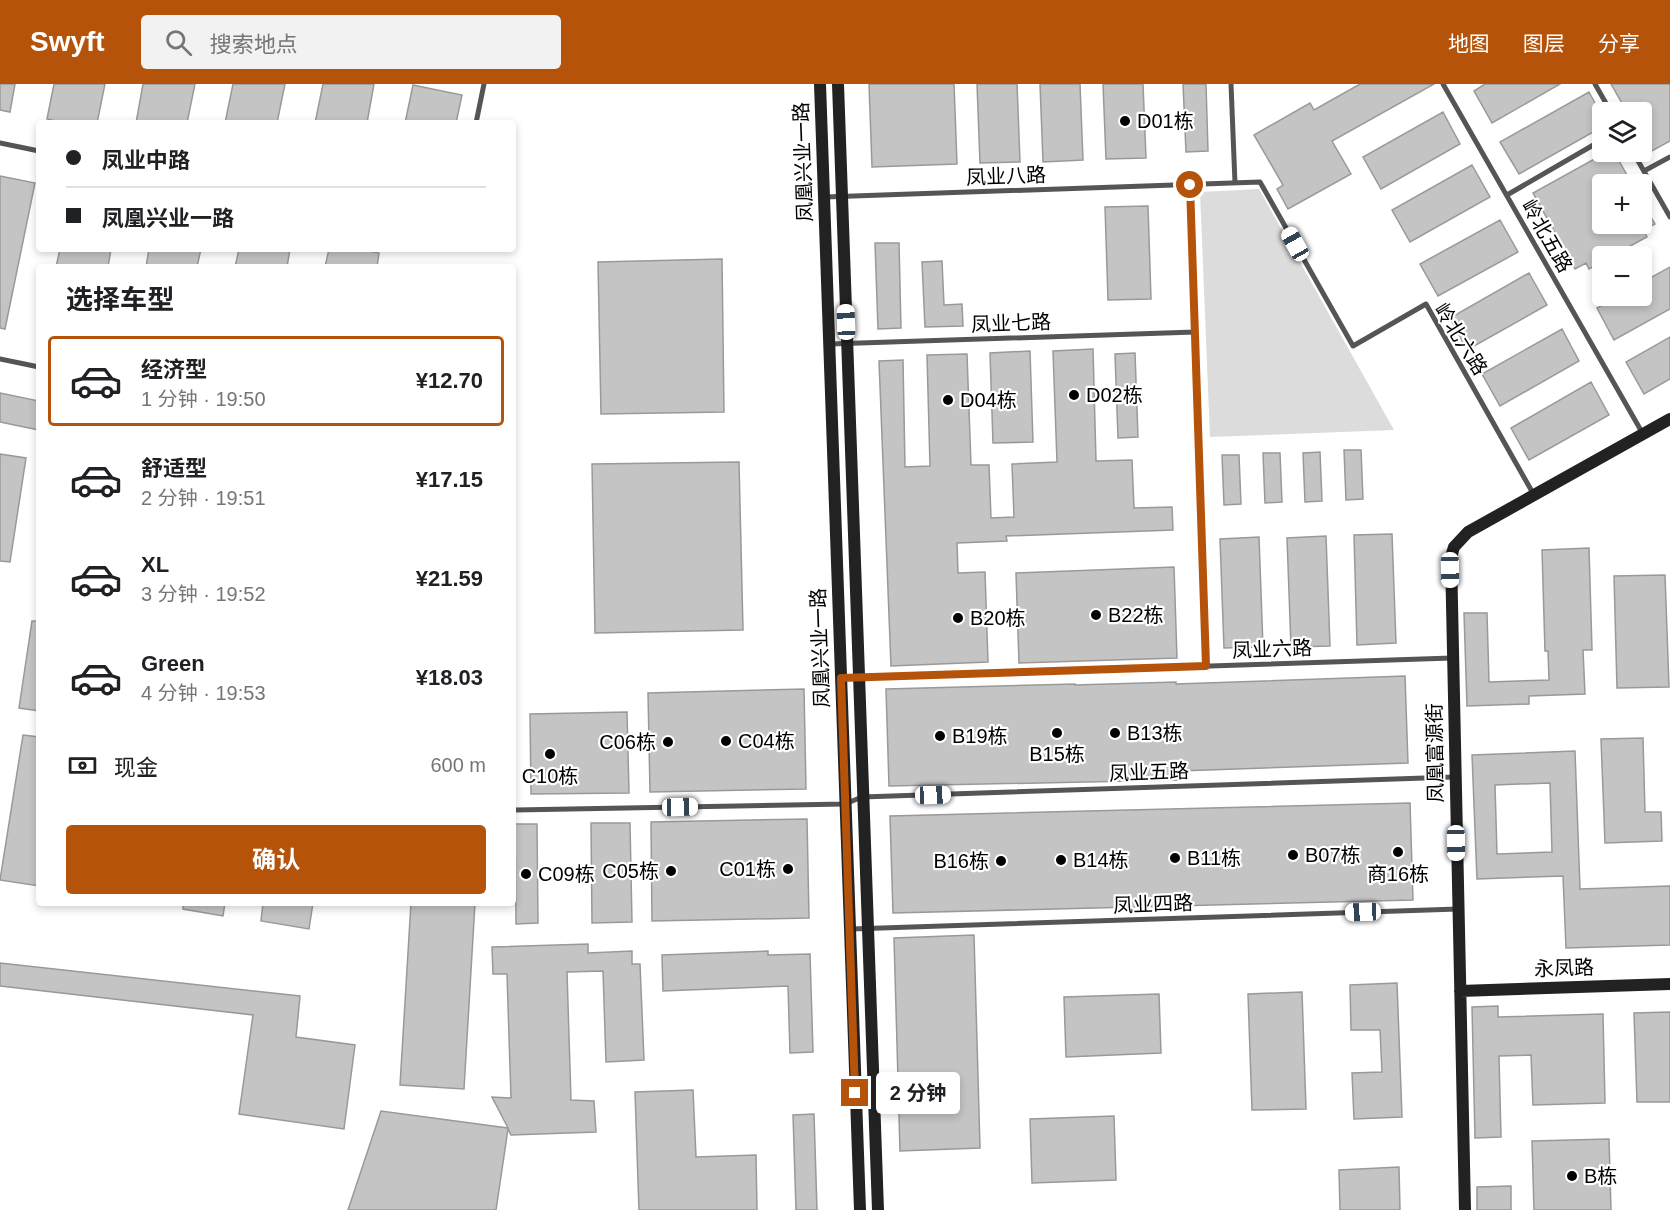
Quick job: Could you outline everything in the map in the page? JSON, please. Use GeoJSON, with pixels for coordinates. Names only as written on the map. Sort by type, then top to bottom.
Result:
{"type":"FeatureCollection","features":[{"type":"Feature","properties":{"kind":"street","name":"凤凰兴业一路"},"geometry":{"type":"LineString","coordinates":[[820,84],[860,1210]]}},
{"type":"Feature","properties":{"kind":"street","name":"凤凰兴业一路"},"geometry":{"type":"LineString","coordinates":[[838,84],[878,1210]]}},
{"type":"Feature","properties":{"kind":"street","name":"凤凰富源街"},"geometry":{"type":"LineString","coordinates":[[1465,1210],[1451,557],[1454,548],[1468,532],[1670,419]]}},
{"type":"Feature","properties":{"kind":"street","name":"永凤路"},"geometry":{"type":"LineString","coordinates":[[1460,991],[1670,984]]}},
{"type":"Feature","properties":{"kind":"lane"},"geometry":{"type":"LineString","coordinates":[[477,120],[484,84]]}},
{"type":"Feature","properties":{"kind":"lane"},"geometry":{"type":"LineString","coordinates":[[1231,84],[1235,183]]}},
{"type":"Feature","properties":{"kind":"lane","name":"岭北五路"},"geometry":{"type":"LineString","coordinates":[[1443,84],[1643,434]]}},
{"type":"Feature","properties":{"kind":"lane"},"geometry":{"type":"LineString","coordinates":[[1595,84],[1605,102]]}},
{"type":"Feature","properties":{"kind":"lane"},"geometry":{"type":"LineString","coordinates":[[0,143],[36,150]]}},
{"type":"Feature","properties":{"kind":"lane"},"geometry":{"type":"LineString","coordinates":[[1507,195],[1592,146]]}},
{"type":"Feature","properties":{"kind":"lane"},"geometry":{"type":"LineString","coordinates":[[1644,171],[1670,156]]}},
{"type":"Feature","properties":{"kind":"lane"},"geometry":{"type":"LineString","coordinates":[[1639,162],[1670,217]]}},
{"type":"Feature","properties":{"kind":"lane","name":"岭北六路"},"geometry":{"type":"LineString","coordinates":[[1190,185],[1260,182],[1353,346],[1426,304],[1534,495]]}},
{"type":"Feature","properties":{"kind":"lane"},"geometry":{"type":"LineString","coordinates":[[1190,185],[1206,666]]}},
{"type":"Feature","properties":{"kind":"lane","name":"凤业八路"},"geometry":{"type":"LineString","coordinates":[[824,198],[1190,185]]}},
{"type":"Feature","properties":{"kind":"lane","name":"凤业七路"},"geometry":{"type":"LineString","coordinates":[[829,344],[1195,332]]}},
{"type":"Feature","properties":{"kind":"lane"},"geometry":{"type":"LineString","coordinates":[[0,359],[36,366]]}},
{"type":"Feature","properties":{"kind":"lane","name":"凤业六路"},"geometry":{"type":"LineString","coordinates":[[841,678],[1452,658]]}},
{"type":"Feature","properties":{"kind":"lane","name":"凤业五路"},"geometry":{"type":"LineString","coordinates":[[845,804],[862,797],[1455,777]]}},
{"type":"Feature","properties":{"kind":"lane"},"geometry":{"type":"LineString","coordinates":[[516,810],[845,804]]}},
{"type":"Feature","properties":{"kind":"lane","name":"凤业四路"},"geometry":{"type":"LineString","coordinates":[[850,929],[1458,909]]}},
{"type":"Feature","properties":{"kind":"shaded area"},"geometry":{"type":"Polygon","coordinates":[[[1259,189],[1394,430],[1210,437],[1200,192],[1259,189]]]}},
{"type":"Feature","properties":{"kind":"building"},"geometry":{"type":"Polygon","coordinates":[[[0,84],[15,84],[10,112],[0,110],[0,84]]]}},
{"type":"Feature","properties":{"kind":"building"},"geometry":{"type":"Polygon","coordinates":[[[54,84],[105,84],[98,120],[47,119],[54,84]]]}},
{"type":"Feature","properties":{"kind":"building"},"geometry":{"type":"Polygon","coordinates":[[[143,84],[195,84],[188,120],[137,120],[143,84]]]}},
{"type":"Feature","properties":{"kind":"building"},"geometry":{"type":"Polygon","coordinates":[[[233,84],[285,84],[278,120],[226,120],[233,84]]]}},
{"type":"Feature","properties":{"kind":"building"},"geometry":{"type":"Polygon","coordinates":[[[323,84],[374,84],[368,120],[316,120],[323,84]]]}},
{"type":"Feature","properties":{"kind":"building"},"geometry":{"type":"Polygon","coordinates":[[[869,84],[954,84],[957,164],[872,167],[869,84]]]}},
{"type":"Feature","properties":{"kind":"building"},"geometry":{"type":"Polygon","coordinates":[[[977,84],[1017,84],[1020,162],[980,163],[977,84]]]}},
{"type":"Feature","properties":{"kind":"building"},"geometry":{"type":"Polygon","coordinates":[[[1040,84],[1080,84],[1083,160],[1043,162],[1040,84]]]}},
{"type":"Feature","properties":{"kind":"building","name":"D01栋"},"geometry":{"type":"Polygon","coordinates":[[[1103,84],[1143,84],[1146,158],[1106,159],[1103,84]]]}},
{"type":"Feature","properties":{"kind":"building"},"geometry":{"type":"Polygon","coordinates":[[[1183,84],[1206,84],[1208,151],[1186,152],[1183,84]]]}},
{"type":"Feature","properties":{"kind":"building"},"geometry":{"type":"Polygon","coordinates":[[[1360,84],[1434,84],[1332,141],[1351,174],[1288,209],[1277,189],[1283,185],[1254,135],[1310,103],[1314,110],[1360,84]]]}},
{"type":"Feature","properties":{"kind":"building"},"geometry":{"type":"Polygon","coordinates":[[[1485,84],[1560,84],[1492,123],[1474,91],[1485,84]]]}},
{"type":"Feature","properties":{"kind":"building"},"geometry":{"type":"Polygon","coordinates":[[[1611,84],[1670,84],[1670,141],[1652,151],[1652,102],[1621,102],[1611,84]]]}},
{"type":"Feature","properties":{"kind":"building"},"geometry":{"type":"Polygon","coordinates":[[[413,85],[462,95],[457,120],[406,120],[413,85]]]}},
{"type":"Feature","properties":{"kind":"building"},"geometry":{"type":"Polygon","coordinates":[[[1589,92],[1594,102],[1592,102],[1592,133],[1519,174],[1500,142],[1589,92]]]}},
{"type":"Feature","properties":{"kind":"building"},"geometry":{"type":"Polygon","coordinates":[[[1443,112],[1460,144],[1381,189],[1363,157],[1443,112]]]}},
{"type":"Feature","properties":{"kind":"building"},"geometry":{"type":"Polygon","coordinates":[[[1592,160],[1620,162],[1626,174],[1592,174],[1592,234],[1646,234],[1647,237],[1630,246],[1592,246],[1592,267],[1589,269],[1586,263],[1575,269],[1533,193],[1592,160]]]}},
{"type":"Feature","properties":{"kind":"building"},"geometry":{"type":"Polygon","coordinates":[[[1472,165],[1490,197],[1410,242],[1392,210],[1472,165]]]}},
{"type":"Feature","properties":{"kind":"building"},"geometry":{"type":"Polygon","coordinates":[[[0,176],[35,183],[5,329],[0,328],[0,176]]]}},
{"type":"Feature","properties":{"kind":"building"},"geometry":{"type":"Polygon","coordinates":[[[1148,206],[1151,299],[1108,300],[1105,207],[1148,206]]]}},
{"type":"Feature","properties":{"kind":"building"},"geometry":{"type":"Polygon","coordinates":[[[1500,220],[1518,252],[1438,296],[1420,264],[1500,220]]]}},
{"type":"Feature","properties":{"kind":"building"},"geometry":{"type":"Polygon","coordinates":[[[875,243],[899,243],[901,328],[878,329],[875,243]]]}},
{"type":"Feature","properties":{"kind":"building"},"geometry":{"type":"Polygon","coordinates":[[[59,252],[110,252],[108,264],[57,264],[59,252]]]}},
{"type":"Feature","properties":{"kind":"building"},"geometry":{"type":"Polygon","coordinates":[[[148,252],[200,252],[198,264],[146,264],[148,252]]]}},
{"type":"Feature","properties":{"kind":"building"},"geometry":{"type":"Polygon","coordinates":[[[238,252],[290,252],[288,264],[236,264],[238,252]]]}},
{"type":"Feature","properties":{"kind":"building"},"geometry":{"type":"Polygon","coordinates":[[[328,252],[379,253],[377,264],[326,264],[328,252]]]}},
{"type":"Feature","properties":{"kind":"building"},"geometry":{"type":"Polygon","coordinates":[[[722,259],[724,412],[601,414],[598,262],[722,259]]]}},
{"type":"Feature","properties":{"kind":"building"},"geometry":{"type":"Polygon","coordinates":[[[942,261],[944,305],[962,304],[963,326],[925,327],[922,262],[942,261]]]}},
{"type":"Feature","properties":{"kind":"building"},"geometry":{"type":"Polygon","coordinates":[[[1670,267],[1670,309],[1614,340],[1597,308],[1601,306],[1652,306],[1652,277],[1670,267]]]}},
{"type":"Feature","properties":{"kind":"building"},"geometry":{"type":"Polygon","coordinates":[[[1529,273],[1547,305],[1467,350],[1450,318],[1529,273]]]}},
{"type":"Feature","properties":{"kind":"building"},"geometry":{"type":"Polygon","coordinates":[[[1562,329],[1579,361],[1500,406],[1482,374],[1562,329]]]}},
{"type":"Feature","properties":{"kind":"building"},"geometry":{"type":"Polygon","coordinates":[[[1670,337],[1670,379],[1644,394],[1626,362],[1670,337]]]}},
{"type":"Feature","properties":{"kind":"building"},"geometry":{"type":"Polygon","coordinates":[[[1093,349],[1096,461],[1132,460],[1134,508],[1172,507],[1173,530],[1006,536],[1007,541],[957,543],[958,573],[985,572],[988,662],[891,666],[879,361],[903,360],[905,467],[930,466],[927,355],[967,354],[971,465],[989,465],[991,518],[1014,517],[1012,464],[1057,462],[1053,351],[1093,349]]]}},
{"type":"Feature","properties":{"kind":"building"},"geometry":{"type":"Polygon","coordinates":[[[1030,351],[1033,442],[993,443],[990,353],[1030,351]]]}},
{"type":"Feature","properties":{"kind":"building"},"geometry":{"type":"Polygon","coordinates":[[[1135,353],[1138,437],[1118,438],[1115,354],[1135,353]]]}},
{"type":"Feature","properties":{"kind":"building"},"geometry":{"type":"Polygon","coordinates":[[[1591,382],[1609,415],[1529,460],[1511,428],[1591,382]]]}},
{"type":"Feature","properties":{"kind":"building"},"geometry":{"type":"Polygon","coordinates":[[[0,393],[36,400],[36,429],[0,422],[0,393]]]}},
{"type":"Feature","properties":{"kind":"building"},"geometry":{"type":"Polygon","coordinates":[[[1344,450],[1361,450],[1363,499],[1346,500],[1344,450]]]}},
{"type":"Feature","properties":{"kind":"building"},"geometry":{"type":"Polygon","coordinates":[[[1320,452],[1322,501],[1305,502],[1303,453],[1320,452]]]}},
{"type":"Feature","properties":{"kind":"building"},"geometry":{"type":"Polygon","coordinates":[[[1263,453],[1280,453],[1282,502],[1265,503],[1263,453]]]}},
{"type":"Feature","properties":{"kind":"building"},"geometry":{"type":"Polygon","coordinates":[[[0,454],[26,458],[10,562],[0,561],[0,454]]]}},
{"type":"Feature","properties":{"kind":"building"},"geometry":{"type":"Polygon","coordinates":[[[1222,455],[1239,455],[1241,504],[1224,505],[1222,455]]]}},
{"type":"Feature","properties":{"kind":"building"},"geometry":{"type":"Polygon","coordinates":[[[739,462],[743,630],[595,633],[592,464],[739,462]]]}},
{"type":"Feature","properties":{"kind":"building"},"geometry":{"type":"Polygon","coordinates":[[[1392,534],[1396,643],[1357,645],[1354,535],[1392,534]]]}},
{"type":"Feature","properties":{"kind":"building"},"geometry":{"type":"Polygon","coordinates":[[[1326,536],[1330,646],[1291,647],[1287,538],[1326,536]]]}},
{"type":"Feature","properties":{"kind":"building"},"geometry":{"type":"Polygon","coordinates":[[[1259,537],[1263,647],[1224,648],[1220,539],[1259,537]]]}},
{"type":"Feature","properties":{"kind":"building"},"geometry":{"type":"Polygon","coordinates":[[[1589,548],[1592,650],[1583,650],[1585,694],[1529,696],[1529,704],[1467,706],[1464,613],[1487,613],[1489,682],[1549,680],[1548,651],[1545,651],[1542,550],[1589,548]]]}},
{"type":"Feature","properties":{"kind":"building"},"geometry":{"type":"Polygon","coordinates":[[[1174,567],[1177,658],[1019,663],[1016,573],[1174,567]]]}},
{"type":"Feature","properties":{"kind":"building"},"geometry":{"type":"Polygon","coordinates":[[[1665,575],[1669,687],[1617,688],[1614,576],[1665,575]]]}},
{"type":"Feature","properties":{"kind":"building"},"geometry":{"type":"Polygon","coordinates":[[[32,621],[36,621],[36,711],[19,708],[32,621]]]}},
{"type":"Feature","properties":{"kind":"building"},"geometry":{"type":"Polygon","coordinates":[[[1405,676],[1408,763],[1179,771],[1180,780],[889,786],[886,689],[1176,682],[1176,684],[1405,676]]]}},
{"type":"Feature","properties":{"kind":"building"},"geometry":{"type":"Polygon","coordinates":[[[804,689],[806,789],[650,792],[648,693],[804,689]]]}},
{"type":"Feature","properties":{"kind":"building"},"geometry":{"type":"Polygon","coordinates":[[[627,712],[629,793],[531,794],[530,714],[627,712]]]}},
{"type":"Feature","properties":{"kind":"building"},"geometry":{"type":"Polygon","coordinates":[[[23,735],[36,737],[36,886],[0,880],[23,735]]]}},
{"type":"Feature","properties":{"kind":"building"},"geometry":{"type":"Polygon","coordinates":[[[1643,738],[1645,812],[1661,812],[1662,841],[1605,843],[1601,739],[1643,738]]]}},
{"type":"Feature","properties":{"kind":"building"},"geometry":{"type":"Polygon","coordinates":[[[1575,751],[1580,889],[1670,886],[1670,945],[1566,948],[1563,876],[1477,879],[1472,755],[1575,751]],[[1550,783],[1495,785],[1497,854],[1552,852],[1550,783]]]}},
{"type":"Feature","properties":{"kind":"building"},"geometry":{"type":"Polygon","coordinates":[[[1410,803],[1413,900],[893,913],[890,816],[1410,803]]]}},
{"type":"Feature","properties":{"kind":"building"},"geometry":{"type":"Polygon","coordinates":[[[807,819],[809,918],[652,921],[651,822],[807,819]]]}},
{"type":"Feature","properties":{"kind":"building"},"geometry":{"type":"Polygon","coordinates":[[[591,823],[630,823],[632,922],[592,923],[591,823]]]}},
{"type":"Feature","properties":{"kind":"building","name":"C09栋"},"geometry":{"type":"Polygon","coordinates":[[[516,824],[537,824],[538,923],[516,924],[516,824]]]}},
{"type":"Feature","properties":{"kind":"building"},"geometry":{"type":"Polygon","coordinates":[[[183,906],[225,906],[223,916],[183,909],[183,906]]]}},
{"type":"Feature","properties":{"kind":"building"},"geometry":{"type":"Polygon","coordinates":[[[263,906],[313,906],[309,929],[261,921],[263,906]]]}},
{"type":"Feature","properties":{"kind":"building"},"geometry":{"type":"Polygon","coordinates":[[[411,906],[475,906],[464,1089],[400,1085],[411,906]]]}},
{"type":"Feature","properties":{"kind":"building"},"geometry":{"type":"Polygon","coordinates":[[[974,935],[980,1148],[900,1151],[894,938],[974,935]]]}},
{"type":"Feature","properties":{"kind":"building"},"geometry":{"type":"Polygon","coordinates":[[[588,944],[588,953],[632,951],[632,964],[640,964],[644,1060],[606,1062],[603,971],[567,972],[571,1100],[594,1101],[596,1132],[511,1135],[508,1129],[496,1210],[348,1210],[381,1111],[508,1128],[492,1097],[511,1098],[507,974],[493,974],[492,947],[588,944]]]}},
{"type":"Feature","properties":{"kind":"building"},"geometry":{"type":"Polygon","coordinates":[[[768,951],[768,955],[810,954],[813,1052],[790,1053],[788,986],[663,991],[662,955],[768,951]]]}},
{"type":"Feature","properties":{"kind":"building"},"geometry":{"type":"Polygon","coordinates":[[[0,963],[300,996],[296,1037],[355,1045],[344,1129],[239,1114],[253,1015],[0,986],[0,963]]]}},
{"type":"Feature","properties":{"kind":"building"},"geometry":{"type":"Polygon","coordinates":[[[1397,983],[1402,1117],[1354,1119],[1352,1073],[1382,1072],[1380,1030],[1351,1030],[1350,985],[1397,983]]]}},
{"type":"Feature","properties":{"kind":"building"},"geometry":{"type":"Polygon","coordinates":[[[1302,992],[1306,1109],[1252,1110],[1248,994],[1302,992]]]}},
{"type":"Feature","properties":{"kind":"building"},"geometry":{"type":"Polygon","coordinates":[[[1159,994],[1161,1053],[1066,1057],[1064,997],[1159,994]]]}},
{"type":"Feature","properties":{"kind":"building"},"geometry":{"type":"Polygon","coordinates":[[[1498,1006],[1498,1017],[1603,1014],[1605,1103],[1533,1105],[1531,1055],[1499,1056],[1501,1137],[1475,1138],[1472,1007],[1498,1006]]]}},
{"type":"Feature","properties":{"kind":"building"},"geometry":{"type":"Polygon","coordinates":[[[1670,1012],[1670,1102],[1637,1102],[1634,1013],[1670,1012]]]}},
{"type":"Feature","properties":{"kind":"building"},"geometry":{"type":"Polygon","coordinates":[[[693,1090],[696,1157],[756,1155],[757,1210],[639,1210],[635,1092],[693,1090]]]}},
{"type":"Feature","properties":{"kind":"building"},"geometry":{"type":"Polygon","coordinates":[[[814,1114],[817,1210],[796,1210],[793,1115],[814,1114]]]}},
{"type":"Feature","properties":{"kind":"building"},"geometry":{"type":"Polygon","coordinates":[[[1114,1116],[1116,1180],[1032,1183],[1030,1119],[1114,1116]]]}},
{"type":"Feature","properties":{"kind":"building","name":"B栋"},"geometry":{"type":"Polygon","coordinates":[[[1609,1139],[1611,1210],[1534,1210],[1532,1141],[1609,1139]]]}},
{"type":"Feature","properties":{"kind":"building"},"geometry":{"type":"Polygon","coordinates":[[[1399,1167],[1400,1210],[1340,1210],[1339,1170],[1399,1167]]]}},
{"type":"Feature","properties":{"kind":"building"},"geometry":{"type":"Polygon","coordinates":[[[1511,1186],[1511,1210],[1477,1210],[1477,1187],[1511,1186]]]}},
{"type":"Feature","properties":{"kind":"place","name":"D01栋"},"geometry":{"type":"Point","coordinates":[1125,121]}},
{"type":"Feature","properties":{"kind":"place","name":"D02栋"},"geometry":{"type":"Point","coordinates":[1074,395]}},
{"type":"Feature","properties":{"kind":"place","name":"D04栋"},"geometry":{"type":"Point","coordinates":[948,400]}},
{"type":"Feature","properties":{"kind":"place","name":"B22栋"},"geometry":{"type":"Point","coordinates":[1096,615]}},
{"type":"Feature","properties":{"kind":"place","name":"B20栋"},"geometry":{"type":"Point","coordinates":[958,618]}},
{"type":"Feature","properties":{"kind":"place","name":"B15栋"},"geometry":{"type":"Point","coordinates":[1057,733]}},
{"type":"Feature","properties":{"kind":"place","name":"B13栋"},"geometry":{"type":"Point","coordinates":[1115,733]}},
{"type":"Feature","properties":{"kind":"place","name":"B19栋"},"geometry":{"type":"Point","coordinates":[940,736]}},
{"type":"Feature","properties":{"kind":"place","name":"C04栋"},"geometry":{"type":"Point","coordinates":[726,741]}},
{"type":"Feature","properties":{"kind":"place","name":"C06栋"},"geometry":{"type":"Point","coordinates":[668,742]}},
{"type":"Feature","properties":{"kind":"place","name":"C10栋"},"geometry":{"type":"Point","coordinates":[550,754]}},
{"type":"Feature","properties":{"kind":"place","name":"商16栋"},"geometry":{"type":"Point","coordinates":[1398,852]}},
{"type":"Feature","properties":{"kind":"place","name":"B07栋"},"geometry":{"type":"Point","coordinates":[1293,855]}},
{"type":"Feature","properties":{"kind":"place","name":"B11栋"},"geometry":{"type":"Point","coordinates":[1175,858]}},
{"type":"Feature","properties":{"kind":"place","name":"B14栋"},"geometry":{"type":"Point","coordinates":[1061,860]}},
{"type":"Feature","properties":{"kind":"place","name":"B16栋"},"geometry":{"type":"Point","coordinates":[1001,861]}},
{"type":"Feature","properties":{"kind":"place","name":"C01栋"},"geometry":{"type":"Point","coordinates":[788,869]}},
{"type":"Feature","properties":{"kind":"place","name":"C05栋"},"geometry":{"type":"Point","coordinates":[671,871]}},
{"type":"Feature","properties":{"kind":"place","name":"C09栋"},"geometry":{"type":"Point","coordinates":[526,874]}},
{"type":"Feature","properties":{"kind":"place","name":"B栋"},"geometry":{"type":"Point","coordinates":[1572,1176]}},
{"type":"Feature","properties":{"kind":"route"},"geometry":{"type":"LineString","coordinates":[[855,1093],[841,678],[1206,666],[1190,185]]}}]}
